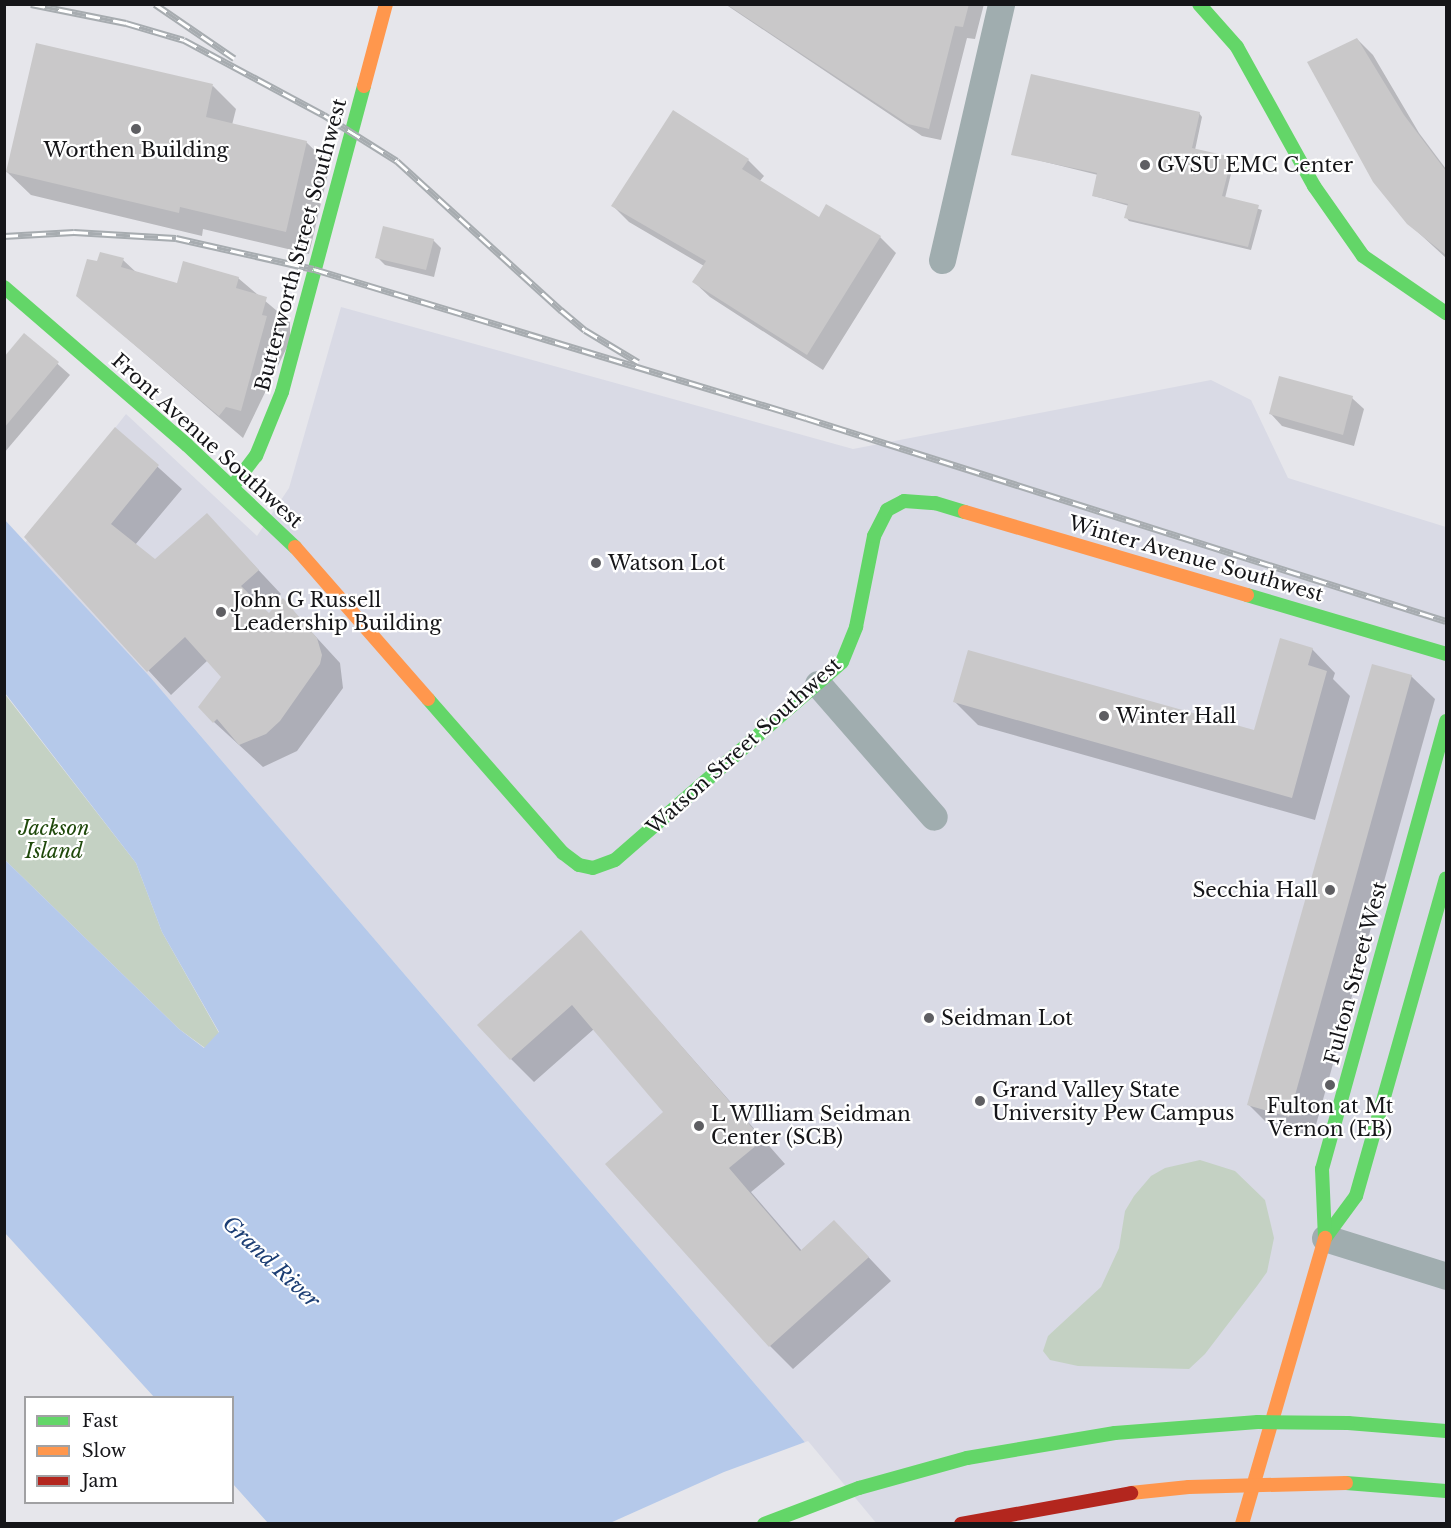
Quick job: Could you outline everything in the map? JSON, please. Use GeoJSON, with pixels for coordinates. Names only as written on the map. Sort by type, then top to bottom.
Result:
{"type":"FeatureCollection","features":[{"type":"Feature","properties":{"kind":"main road","name":"Butterworth Street Southwest"},"geometry":{"type":"LineString","coordinates":[[233,486],[256,456],[282,392],[386,4]]}},
{"type":"Feature","properties":{"kind":"main road"},"geometry":{"type":"LineString","coordinates":[[1199,4],[1237,47],[1314,186],[1363,256],[1446,313]]}},
{"type":"Feature","properties":{"kind":"main road","name":"Front Avenue Southwest"},"geometry":{"type":"LineString","coordinates":[[4,287],[233,486],[320,574],[570,860],[593,868]]}},
{"type":"Feature","properties":{"kind":"main road","name":"Watson Street Southwest"},"geometry":{"type":"LineString","coordinates":[[593,868],[615,860],[842,662],[852,642],[870,549],[883,517],[895,503],[904,501],[935,503]]}},
{"type":"Feature","properties":{"kind":"main road","name":"Winter Avenue Southwest"},"geometry":{"type":"LineString","coordinates":[[935,503],[1446,654]]}},
{"type":"Feature","properties":{"kind":"main road","name":"Fulton Street West"},"geometry":{"type":"LineString","coordinates":[[1242,1524],[1325,1238],[1322,1169],[1446,721]]}},
{"type":"Feature","properties":{"kind":"main road","name":"Fulton Street West"},"geometry":{"type":"LineString","coordinates":[[1325,1238],[1356,1196],[1446,878]]}},
{"type":"Feature","properties":{"kind":"main road"},"geometry":{"type":"LineString","coordinates":[[764,1524],[859,1488],[967,1458],[1114,1434],[1258,1422],[1348,1423],[1446,1431]]}},
{"type":"Feature","properties":{"kind":"main road"},"geometry":{"type":"LineString","coordinates":[[961,1524],[1107,1495],[1235,1484],[1346,1483],[1446,1491]]}},
{"type":"Feature","properties":{"kind":"street"},"geometry":{"type":"LineString","coordinates":[[942,260],[1001,4]]}},
{"type":"Feature","properties":{"kind":"street"},"geometry":{"type":"LineString","coordinates":[[818,684],[934,817]]}},
{"type":"Feature","properties":{"kind":"street"},"geometry":{"type":"LineString","coordinates":[[1325,1238],[1446,1276]]}},
{"type":"Feature","properties":{"kind":"shaded area","name":"Grand Valley State University Pew Campus"},"geometry":{"type":"Polygon","coordinates":[[[341,307],[853,449],[1211,380],[1251,400],[1288,478],[1446,527],[1446,1523],[874,1523],[151,678],[25,543],[126,414],[257,536],[289,488],[341,307]]]}},
{"type":"Feature","properties":{"kind":"green space","name":"Jackson Island"},"geometry":{"type":"Polygon","coordinates":[[[4,693],[136,863],[162,932],[219,1033],[205,1048],[179,1029],[5,860],[4,693]]]}},
{"type":"Feature","properties":{"kind":"green space"},"geometry":{"type":"Polygon","coordinates":[[[1200,1160],[1235,1171],[1265,1200],[1274,1238],[1267,1272],[1257,1286],[1205,1354],[1189,1369],[1078,1366],[1050,1360],[1043,1351],[1048,1336],[1101,1287],[1119,1248],[1125,1211],[1134,1196],[1151,1176],[1165,1168],[1200,1160]]]}},
{"type":"Feature","properties":{"kind":"water","name":"Grand River"},"geometry":{"type":"Polygon","coordinates":[[[4,519],[151,678],[874,1523],[268,1523],[234,1485],[234,1396],[153,1396],[5,1233],[5,860],[179,1029],[204,1048],[219,1032],[162,932],[136,863],[5,693],[4,519]]]}},
{"type":"Feature","properties":{"kind":"pier"},"geometry":{"type":"Polygon","coordinates":[[[808,1441],[877,1524],[610,1523],[724,1472],[808,1441]]]}},
{"type":"Feature","properties":{"kind":"building"},"geometry":{"type":"Polygon","coordinates":[[[726,4],[969,4],[963,27],[955,26],[929,129],[908,124],[726,4]]]}},
{"type":"Feature","properties":{"kind":"building"},"geometry":{"type":"Polygon","coordinates":[[[1357,38],[1404,115],[1446,171],[1446,255],[1407,224],[1373,182],[1307,62],[1357,38]]]}},
{"type":"Feature","properties":{"kind":"building","name":"Worthen Building"},"geometry":{"type":"Polygon","coordinates":[[[36,43],[213,84],[206,117],[307,141],[286,232],[180,207],[179,213],[6,172],[36,43]]]}},
{"type":"Feature","properties":{"kind":"building","name":"GVSU EMC Center"},"geometry":{"type":"Polygon","coordinates":[[[1031,74],[1200,112],[1192,148],[1232,157],[1222,196],[1259,205],[1248,247],[1124,218],[1128,204],[1092,196],[1097,173],[1011,155],[1031,74]]]}},
{"type":"Feature","properties":{"kind":"building"},"geometry":{"type":"Polygon","coordinates":[[[673,110],[749,159],[742,169],[819,217],[826,204],[881,236],[807,355],[692,282],[706,261],[611,206],[673,110]]]}},
{"type":"Feature","properties":{"kind":"building"},"geometry":{"type":"Polygon","coordinates":[[[383,226],[434,239],[426,270],[375,258],[383,226]]]}},
{"type":"Feature","properties":{"kind":"building"},"geometry":{"type":"Polygon","coordinates":[[[100,252],[124,258],[121,267],[177,283],[183,261],[239,277],[236,288],[267,297],[262,315],[267,316],[241,411],[226,407],[219,416],[76,296],[87,259],[97,261],[100,252]]]}},
{"type":"Feature","properties":{"kind":"building"},"geometry":{"type":"Polygon","coordinates":[[[24,333],[59,362],[4,428],[4,357],[24,333]]]}},
{"type":"Feature","properties":{"kind":"building"},"geometry":{"type":"Polygon","coordinates":[[[1279,376],[1353,396],[1343,435],[1269,414],[1279,376]]]}},
{"type":"Feature","properties":{"kind":"building"},"geometry":{"type":"Polygon","coordinates":[[[115,427],[159,465],[111,524],[155,559],[207,513],[259,570],[241,586],[269,613],[283,598],[317,638],[322,655],[320,664],[280,721],[266,734],[239,745],[217,719],[213,723],[198,707],[221,677],[185,637],[147,672],[24,537],[115,427]]]}},
{"type":"Feature","properties":{"kind":"building","name":"Winter Hall"},"geometry":{"type":"Polygon","coordinates":[[[1280,638],[1313,648],[1308,665],[1327,671],[1292,798],[953,702],[968,650],[1254,730],[1280,638]]]}},
{"type":"Feature","properties":{"kind":"building","name":"Secchia Hall"},"geometry":{"type":"Polygon","coordinates":[[[1372,664],[1412,675],[1289,1117],[1247,1105],[1372,664]]]}},
{"type":"Feature","properties":{"kind":"building","name":"L WIlliam Seidman Center (SCB)"},"geometry":{"type":"Polygon","coordinates":[[[581,930],[763,1140],[729,1168],[800,1251],[834,1220],[869,1257],[769,1347],[605,1164],[663,1112],[572,1005],[510,1060],[477,1025],[581,930]]]}},
{"type":"Feature","properties":{"kind":"railway"},"geometry":{"type":"LineString","coordinates":[[31,4],[126,23],[184,40],[324,115],[397,161],[561,310],[585,330],[638,362]]}},
{"type":"Feature","properties":{"kind":"railway"},"geometry":{"type":"LineString","coordinates":[[155,4],[234,58]]}},
{"type":"Feature","properties":{"kind":"railway"},"geometry":{"type":"LineString","coordinates":[[4,236],[74,232],[176,238],[314,269],[806,418],[1446,621]]}},
{"type":"Feature","properties":{"kind":"traffic: fast"},"geometry":{"type":"LineString","coordinates":[[1199,4],[1237,47],[1314,186],[1363,256],[1446,313]]}},
{"type":"Feature","properties":{"kind":"traffic: fast"},"geometry":{"type":"LineString","coordinates":[[233,486],[256,456],[282,392],[364,86]]}},
{"type":"Feature","properties":{"kind":"traffic: fast"},"geometry":{"type":"LineString","coordinates":[[4,287],[187,445],[295,547]]}},
{"type":"Feature","properties":{"kind":"traffic: fast"},"geometry":{"type":"LineString","coordinates":[[428,699],[563,853],[579,865],[593,868],[615,860],[842,662],[856,627],[874,536],[887,510],[904,501],[935,503],[965,512]]}},
{"type":"Feature","properties":{"kind":"traffic: fast"},"geometry":{"type":"LineString","coordinates":[[1247,595],[1446,654]]}},
{"type":"Feature","properties":{"kind":"traffic: fast"},"geometry":{"type":"LineString","coordinates":[[1325,1238],[1322,1169],[1446,721]]}},
{"type":"Feature","properties":{"kind":"traffic: fast"},"geometry":{"type":"LineString","coordinates":[[1325,1238],[1356,1196],[1446,878]]}},
{"type":"Feature","properties":{"kind":"traffic: fast"},"geometry":{"type":"LineString","coordinates":[[764,1524],[859,1488],[967,1458],[1115,1433],[1258,1422],[1348,1423]]}},
{"type":"Feature","properties":{"kind":"traffic: fast"},"geometry":{"type":"LineString","coordinates":[[1348,1423],[1446,1431]]}},
{"type":"Feature","properties":{"kind":"traffic: fast"},"geometry":{"type":"LineString","coordinates":[[1346,1483],[1446,1491]]}},
{"type":"Feature","properties":{"kind":"traffic: slow"},"geometry":{"type":"LineString","coordinates":[[364,86],[386,4]]}},
{"type":"Feature","properties":{"kind":"traffic: slow"},"geometry":{"type":"LineString","coordinates":[[965,512],[1247,595]]}},
{"type":"Feature","properties":{"kind":"traffic: slow"},"geometry":{"type":"LineString","coordinates":[[295,547],[428,699]]}},
{"type":"Feature","properties":{"kind":"traffic: slow"},"geometry":{"type":"LineString","coordinates":[[1242,1524],[1325,1238]]}},
{"type":"Feature","properties":{"kind":"traffic: slow"},"geometry":{"type":"LineString","coordinates":[[1131,1493],[1189,1487],[1346,1483]]}},
{"type":"Feature","properties":{"kind":"traffic: jam"},"geometry":{"type":"LineString","coordinates":[[961,1524],[1131,1493]]}},
{"type":"Feature","properties":{"kind":"place","name":"Worthen Building"},"geometry":{"type":"Point","coordinates":[136,129]}},
{"type":"Feature","properties":{"kind":"place","name":"GVSU EMC Center"},"geometry":{"type":"Point","coordinates":[1145,165]}},
{"type":"Feature","properties":{"kind":"place","name":"Watson Lot"},"geometry":{"type":"Point","coordinates":[596,563]}},
{"type":"Feature","properties":{"kind":"place","name":"John G Russell Leadership Building"},"geometry":{"type":"Point","coordinates":[221,612]}},
{"type":"Feature","properties":{"kind":"place","name":"Winter Hall"},"geometry":{"type":"Point","coordinates":[1104,716]}},
{"type":"Feature","properties":{"kind":"place","name":"Secchia Hall"},"geometry":{"type":"Point","coordinates":[1330,890]}},
{"type":"Feature","properties":{"kind":"place","name":"Seidman Lot"},"geometry":{"type":"Point","coordinates":[929,1018]}},
{"type":"Feature","properties":{"kind":"place","name":"Fulton at Mt Vernon (EB)"},"geometry":{"type":"Point","coordinates":[1330,1085]}},
{"type":"Feature","properties":{"kind":"place","name":"Grand Valley State University Pew Campus"},"geometry":{"type":"Point","coordinates":[980,1101]}},
{"type":"Feature","properties":{"kind":"place","name":"L WIlliam Seidman Center (SCB)"},"geometry":{"type":"Point","coordinates":[699,1126]}}]}
